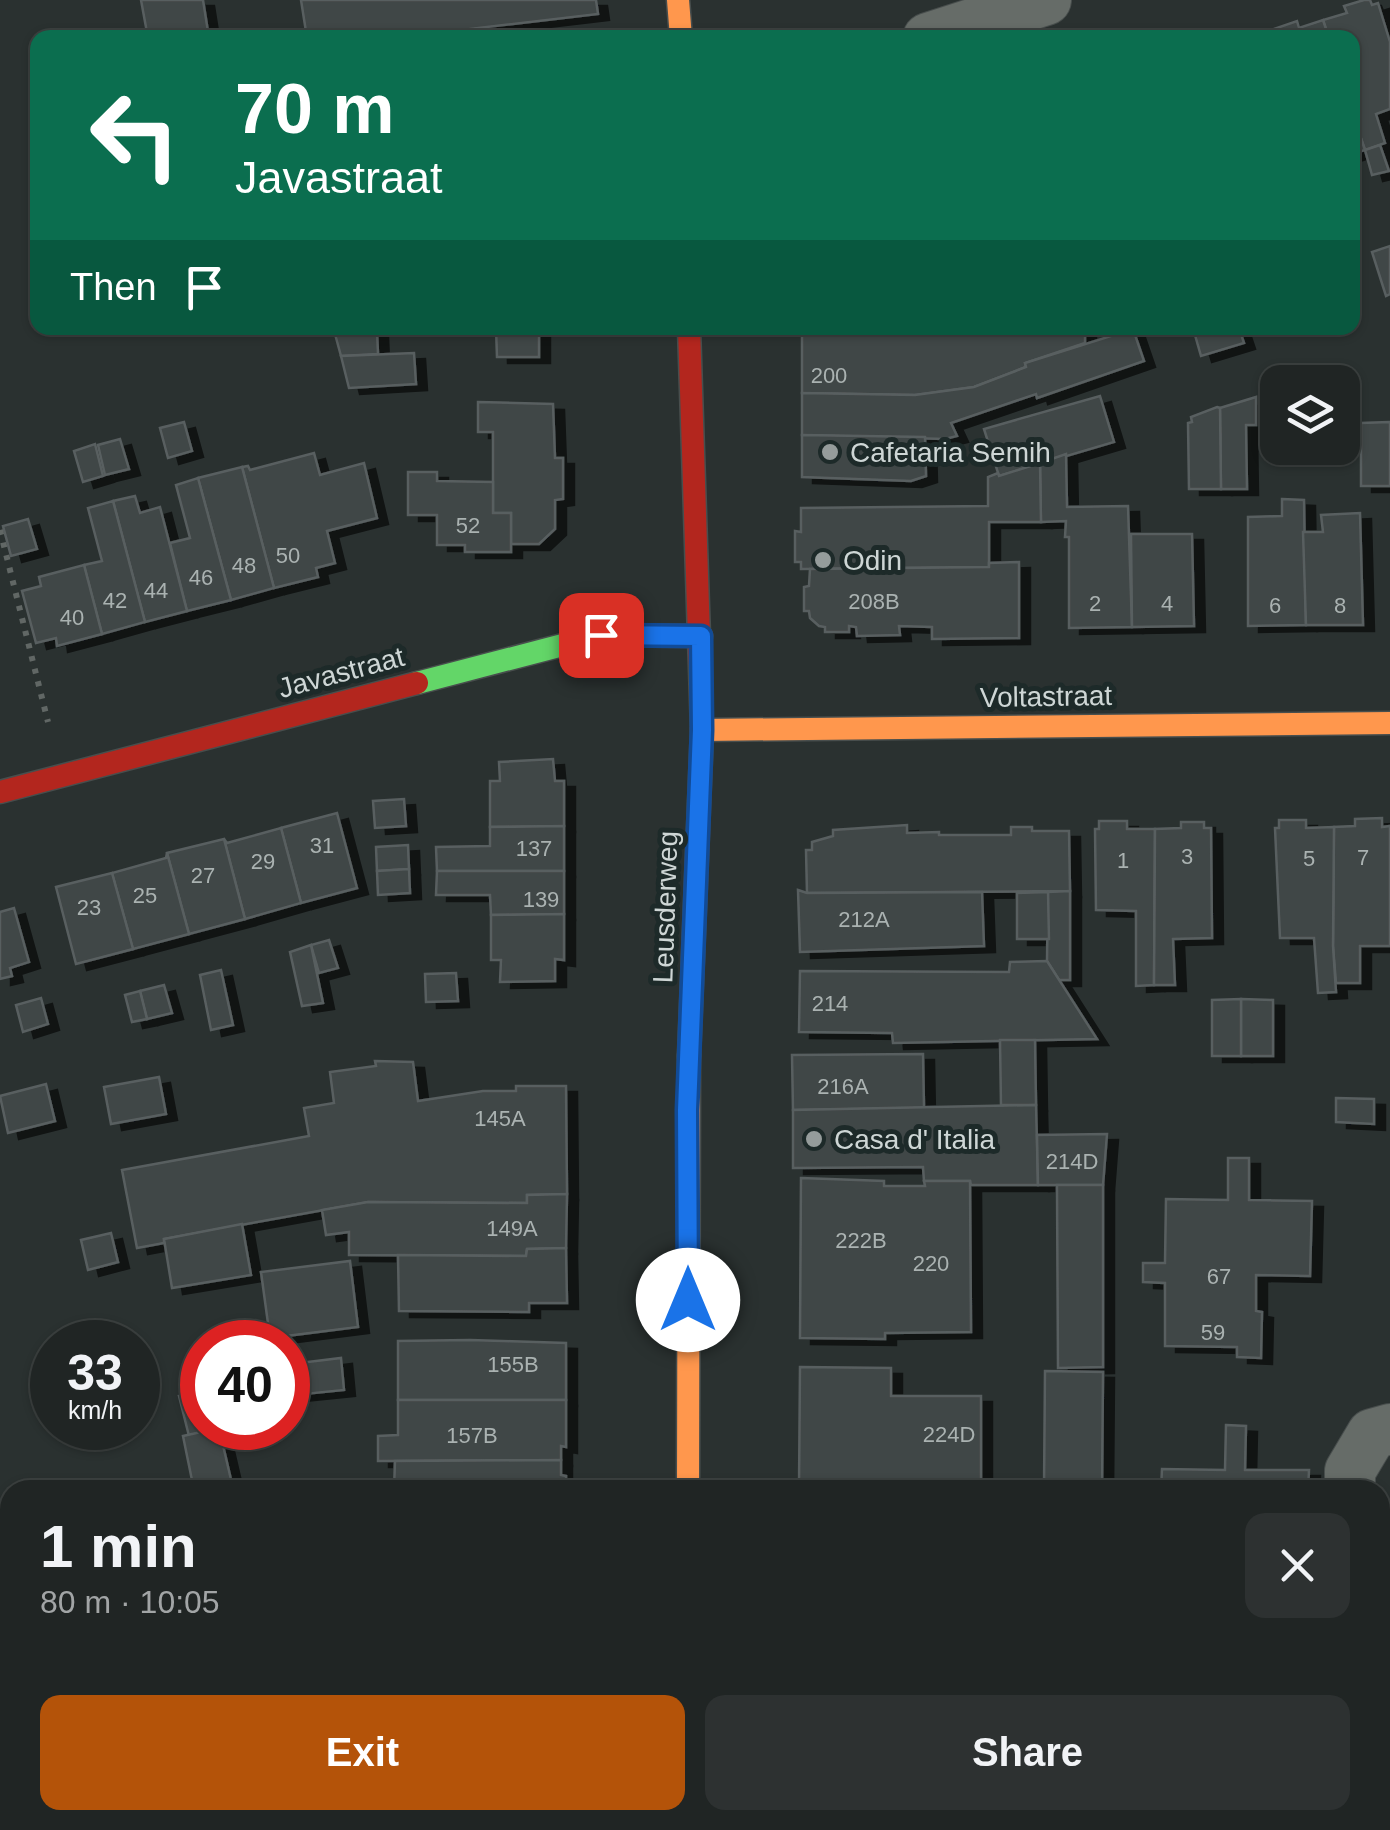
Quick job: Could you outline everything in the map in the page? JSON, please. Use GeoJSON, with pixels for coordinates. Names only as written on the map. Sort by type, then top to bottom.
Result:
{"type":"FeatureCollection","features":[{"type":"Feature","properties":{"kind":"street"},"geometry":{"type":"LineString","coordinates":[[678,0],[680,30]]}},
{"type":"Feature","properties":{"kind":"street"},"geometry":{"type":"LineString","coordinates":[[953,30],[1046,0]]}},
{"type":"Feature","properties":{"kind":"street","name":"Leusderweg"},"geometry":{"type":"LineString","coordinates":[[688,1480],[687,1110],[702,730],[689,335]]}},
{"type":"Feature","properties":{"kind":"street","name":"Javastraat"},"geometry":{"type":"LineString","coordinates":[[0,792],[601,635],[701,636]]}},
{"type":"Feature","properties":{"kind":"street","name":"Voltastraat"},"geometry":{"type":"LineString","coordinates":[[702,730],[1390,723]]}},
{"type":"Feature","properties":{"kind":"street"},"geometry":{"type":"LineString","coordinates":[[1350,1480],[1350,1471],[1372,1434],[1390,1429]]}},
{"type":"Feature","properties":{"kind":"path"},"geometry":{"type":"LineString","coordinates":[[0,530],[62,776]]}},
{"type":"Feature","properties":{"kind":"building"},"geometry":{"type":"Polygon","coordinates":[[[141,0],[203,0],[208,30],[147,30],[141,0]]]}},
{"type":"Feature","properties":{"kind":"building"},"geometry":{"type":"Polygon","coordinates":[[[301,0],[596,0],[598,14],[462,30],[306,30],[301,0]]]}},
{"type":"Feature","properties":{"kind":"building"},"geometry":{"type":"Polygon","coordinates":[[[1364,0],[1370,0],[1372,5],[1378,3],[1390,42],[1390,109],[1376,114],[1385,143],[1365,150],[1360,135],[1360,30],[1326,30],[1323,20],[1347,13],[1344,6],[1364,0]]]}},
{"type":"Feature","properties":{"kind":"building"},"geometry":{"type":"Polygon","coordinates":[[[1323,20],[1326,30],[1271,30],[1297,21],[1299,28],[1323,20]]]}},
{"type":"Feature","properties":{"kind":"building"},"geometry":{"type":"Polygon","coordinates":[[[1380,145],[1389,171],[1372,175],[1365,150],[1380,145]]]}},
{"type":"Feature","properties":{"kind":"building"},"geometry":{"type":"Polygon","coordinates":[[[1390,246],[1390,294],[1386,296],[1372,252],[1390,246]]]}},
{"type":"Feature","properties":{"kind":"building"},"geometry":{"type":"Polygon","coordinates":[[[335,335],[377,335],[378,354],[341,356],[335,335]]]}},
{"type":"Feature","properties":{"kind":"building"},"geometry":{"type":"Polygon","coordinates":[[[496,335],[539,335],[539,357],[497,357],[496,335]]]}},
{"type":"Feature","properties":{"kind":"building"},"geometry":{"type":"Polygon","coordinates":[[[802,335],[1085,335],[1085,343],[1025,363],[1026,367],[974,387],[915,395],[802,393],[802,335]]]}},
{"type":"Feature","properties":{"kind":"building"},"geometry":{"type":"Polygon","coordinates":[[[1114,335],[1135,335],[1144,361],[951,423],[957,436],[945,439],[802,435],[802,393],[915,395],[974,387],[1026,367],[1025,363],[1114,335]]]}},
{"type":"Feature","properties":{"kind":"building"},"geometry":{"type":"Polygon","coordinates":[[[1195,335],[1241,335],[1244,343],[1201,356],[1195,335]]]}},
{"type":"Feature","properties":{"kind":"building"},"geometry":{"type":"Polygon","coordinates":[[[414,353],[416,384],[349,388],[341,356],[414,353]]]}},
{"type":"Feature","properties":{"kind":"building"},"geometry":{"type":"Polygon","coordinates":[[[1100,396],[1114,442],[999,476],[984,429],[1100,396]]]}},
{"type":"Feature","properties":{"kind":"building"},"geometry":{"type":"Polygon","coordinates":[[[1256,397],[1256,425],[1246,425],[1247,489],[1221,489],[1220,408],[1256,397]]]}},
{"type":"Feature","properties":{"kind":"building"},"geometry":{"type":"Polygon","coordinates":[[[478,402],[553,404],[555,458],[563,458],[563,499],[555,500],[555,529],[539,544],[511,544],[511,513],[493,513],[493,432],[478,432],[478,402]]]}},
{"type":"Feature","properties":{"kind":"building"},"geometry":{"type":"Polygon","coordinates":[[[1217,407],[1221,489],[1189,489],[1188,423],[1192,422],[1191,417],[1217,407]]]}},
{"type":"Feature","properties":{"kind":"building"},"geometry":{"type":"Polygon","coordinates":[[[184,422],[192,451],[168,458],[160,428],[184,422]]]}},
{"type":"Feature","properties":{"kind":"building"},"geometry":{"type":"Polygon","coordinates":[[[1390,422],[1390,486],[1361,486],[1361,423],[1390,422]]]}},
{"type":"Feature","properties":{"kind":"building"},"geometry":{"type":"Polygon","coordinates":[[[802,435],[925,437],[926,476],[911,481],[802,477],[802,435]]]}},
{"type":"Feature","properties":{"kind":"building"},"geometry":{"type":"Polygon","coordinates":[[[120,439],[129,469],[105,475],[98,445],[120,439]]]}},
{"type":"Feature","properties":{"kind":"building"},"geometry":{"type":"Polygon","coordinates":[[[95,444],[103,476],[83,482],[74,451],[95,444]]]}},
{"type":"Feature","properties":{"kind":"building"},"geometry":{"type":"Polygon","coordinates":[[[314,453],[320,475],[364,463],[377,518],[327,531],[335,563],[316,568],[318,577],[274,588],[242,467],[248,466],[250,470],[314,453]]]}},
{"type":"Feature","properties":{"kind":"building"},"geometry":{"type":"Polygon","coordinates":[[[1066,454],[1067,507],[1128,506],[1132,627],[1069,628],[1066,521],[1041,522],[1040,463],[1066,454]]]}},
{"type":"Feature","properties":{"kind":"building"},"geometry":{"type":"Polygon","coordinates":[[[1040,463],[1041,522],[989,522],[989,567],[801,569],[801,562],[795,562],[795,531],[801,532],[801,508],[988,506],[988,477],[1040,463]]]}},
{"type":"Feature","properties":{"kind":"building"},"geometry":{"type":"Polygon","coordinates":[[[242,467],[274,588],[231,600],[198,478],[242,467]]]}},
{"type":"Feature","properties":{"kind":"building"},"geometry":{"type":"Polygon","coordinates":[[[408,472],[437,472],[437,481],[493,482],[493,513],[511,513],[511,552],[465,552],[465,545],[437,545],[437,515],[408,515],[408,472]]]}},
{"type":"Feature","properties":{"kind":"building"},"geometry":{"type":"Polygon","coordinates":[[[198,478],[231,600],[187,611],[170,543],[190,538],[176,485],[198,478]]]}},
{"type":"Feature","properties":{"kind":"building"},"geometry":{"type":"Polygon","coordinates":[[[135,496],[140,513],[160,507],[187,611],[145,622],[113,501],[135,496]]]}},
{"type":"Feature","properties":{"kind":"building"},"geometry":{"type":"Polygon","coordinates":[[[1282,499],[1304,500],[1306,625],[1248,626],[1248,517],[1282,516],[1282,499]]]}},
{"type":"Feature","properties":{"kind":"building"},"geometry":{"type":"Polygon","coordinates":[[[113,501],[145,622],[102,634],[84,565],[102,561],[88,508],[113,501]]]}},
{"type":"Feature","properties":{"kind":"building"},"geometry":{"type":"Polygon","coordinates":[[[1360,513],[1363,625],[1306,625],[1303,532],[1323,532],[1321,515],[1360,513]]]}},
{"type":"Feature","properties":{"kind":"building"},"geometry":{"type":"Polygon","coordinates":[[[28,519],[37,549],[11,556],[3,526],[28,519]]]}},
{"type":"Feature","properties":{"kind":"building"},"geometry":{"type":"Polygon","coordinates":[[[1131,534],[1192,534],[1194,626],[1132,627],[1131,534]]]}},
{"type":"Feature","properties":{"kind":"building"},"geometry":{"type":"Polygon","coordinates":[[[1019,562],[1019,638],[932,639],[932,627],[899,626],[900,635],[857,636],[856,627],[849,626],[849,632],[825,632],[825,627],[810,618],[809,611],[804,611],[804,587],[809,586],[810,569],[989,567],[989,563],[1019,562]]]}},
{"type":"Feature","properties":{"kind":"building"},"geometry":{"type":"Polygon","coordinates":[[[84,565],[102,634],[57,646],[56,638],[36,643],[22,591],[41,586],[39,577],[84,565]]]}},
{"type":"Feature","properties":{"kind":"building"},"geometry":{"type":"Polygon","coordinates":[[[553,759],[555,781],[564,781],[564,826],[490,827],[490,781],[500,781],[499,762],[553,759]]]}},
{"type":"Feature","properties":{"kind":"building"},"geometry":{"type":"Polygon","coordinates":[[[404,799],[406,826],[375,828],[373,801],[404,799]]]}},
{"type":"Feature","properties":{"kind":"building"},"geometry":{"type":"Polygon","coordinates":[[[337,813],[357,888],[301,903],[281,828],[337,813]]]}},
{"type":"Feature","properties":{"kind":"building"},"geometry":{"type":"Polygon","coordinates":[[[1382,818],[1382,827],[1390,826],[1390,946],[1360,946],[1360,983],[1336,983],[1334,827],[1355,826],[1355,819],[1382,818]]]}},
{"type":"Feature","properties":{"kind":"building"},"geometry":{"type":"Polygon","coordinates":[[[1279,820],[1306,820],[1306,828],[1334,827],[1336,992],[1318,993],[1314,938],[1280,938],[1275,828],[1279,828],[1279,820]]]}},
{"type":"Feature","properties":{"kind":"building"},"geometry":{"type":"Polygon","coordinates":[[[1099,821],[1127,821],[1127,829],[1155,829],[1154,985],[1136,986],[1136,911],[1096,910],[1095,829],[1099,829],[1099,821]]]}},
{"type":"Feature","properties":{"kind":"building"},"geometry":{"type":"Polygon","coordinates":[[[1181,822],[1204,822],[1204,828],[1211,828],[1212,938],[1173,939],[1175,985],[1154,985],[1155,829],[1181,828],[1181,822]]]}},
{"type":"Feature","properties":{"kind":"building"},"geometry":{"type":"Polygon","coordinates":[[[907,825],[907,833],[939,835],[1011,835],[1011,827],[1069,831],[1070,891],[807,893],[806,850],[812,850],[812,842],[833,836],[833,830],[907,825]]]}},
{"type":"Feature","properties":{"kind":"building"},"geometry":{"type":"Polygon","coordinates":[[[564,826],[564,871],[437,871],[436,847],[490,846],[490,827],[564,826]]]}},
{"type":"Feature","properties":{"kind":"building"},"geometry":{"type":"Polygon","coordinates":[[[281,828],[301,903],[245,919],[224,839],[227,843],[281,828]]]}},
{"type":"Feature","properties":{"kind":"building"},"geometry":{"type":"Polygon","coordinates":[[[224,839],[245,919],[189,934],[167,853],[224,839]]]}},
{"type":"Feature","properties":{"kind":"building"},"geometry":{"type":"Polygon","coordinates":[[[408,845],[409,869],[377,871],[376,847],[408,845]]]}},
{"type":"Feature","properties":{"kind":"building"},"geometry":{"type":"Polygon","coordinates":[[[167,853],[189,934],[133,949],[112,873],[166,858],[167,853]]]}},
{"type":"Feature","properties":{"kind":"building"},"geometry":{"type":"Polygon","coordinates":[[[409,869],[410,893],[378,895],[377,871],[409,869]]]}},
{"type":"Feature","properties":{"kind":"building"},"geometry":{"type":"Polygon","coordinates":[[[437,871],[564,871],[564,914],[491,915],[490,895],[436,895],[437,871]]]}},
{"type":"Feature","properties":{"kind":"building"},"geometry":{"type":"Polygon","coordinates":[[[112,873],[133,949],[76,964],[56,887],[112,873]]]}},
{"type":"Feature","properties":{"kind":"building"},"geometry":{"type":"Polygon","coordinates":[[[798,890],[982,892],[984,946],[800,952],[798,890]]]}},
{"type":"Feature","properties":{"kind":"building"},"geometry":{"type":"Polygon","coordinates":[[[1070,891],[1070,980],[1059,980],[1047,961],[1048,892],[1070,891]]]}},
{"type":"Feature","properties":{"kind":"building"},"geometry":{"type":"Polygon","coordinates":[[[1048,892],[1049,939],[1017,939],[1017,893],[1048,892]]]}},
{"type":"Feature","properties":{"kind":"building"},"geometry":{"type":"Polygon","coordinates":[[[14,908],[29,962],[10,968],[12,976],[0,979],[0,912],[14,908]]]}},
{"type":"Feature","properties":{"kind":"building"},"geometry":{"type":"Polygon","coordinates":[[[564,914],[564,960],[555,959],[555,981],[500,982],[501,960],[491,960],[491,915],[564,914]]]}},
{"type":"Feature","properties":{"kind":"building"},"geometry":{"type":"Polygon","coordinates":[[[329,940],[338,968],[319,973],[311,945],[329,940]]]}},
{"type":"Feature","properties":{"kind":"building"},"geometry":{"type":"Polygon","coordinates":[[[311,945],[323,1003],[302,1006],[290,952],[311,945]]]}},
{"type":"Feature","properties":{"kind":"building"},"geometry":{"type":"Polygon","coordinates":[[[1047,961],[1097,1039],[893,1043],[892,1033],[799,1032],[800,971],[1009,972],[1010,962],[1047,961]]]}},
{"type":"Feature","properties":{"kind":"building"},"geometry":{"type":"Polygon","coordinates":[[[221,970],[233,1025],[211,1030],[200,975],[221,970]]]}},
{"type":"Feature","properties":{"kind":"building"},"geometry":{"type":"Polygon","coordinates":[[[456,973],[458,1001],[426,1002],[425,974],[456,973]]]}},
{"type":"Feature","properties":{"kind":"building"},"geometry":{"type":"Polygon","coordinates":[[[164,985],[172,1013],[147,1019],[140,991],[164,985]]]}},
{"type":"Feature","properties":{"kind":"building"},"geometry":{"type":"Polygon","coordinates":[[[140,991],[147,1019],[132,1022],[125,995],[140,991]]]}},
{"type":"Feature","properties":{"kind":"building"},"geometry":{"type":"Polygon","coordinates":[[[41,998],[48,1024],[23,1032],[16,1005],[41,998]]]}},
{"type":"Feature","properties":{"kind":"building"},"geometry":{"type":"Polygon","coordinates":[[[1241,999],[1273,1000],[1273,1056],[1241,1056],[1241,999]]]}},
{"type":"Feature","properties":{"kind":"building"},"geometry":{"type":"Polygon","coordinates":[[[1241,999],[1241,1056],[1212,1056],[1212,1000],[1241,999]]]}},
{"type":"Feature","properties":{"kind":"building"},"geometry":{"type":"Polygon","coordinates":[[[1000,1040],[1035,1040],[1036,1105],[1001,1105],[1000,1040]]]}},
{"type":"Feature","properties":{"kind":"building"},"geometry":{"type":"Polygon","coordinates":[[[923,1054],[924,1108],[793,1110],[792,1055],[923,1054]]]}},
{"type":"Feature","properties":{"kind":"building"},"geometry":{"type":"Polygon","coordinates":[[[375,1061],[413,1062],[418,1101],[483,1091],[516,1091],[516,1086],[566,1086],[567,1194],[527,1195],[527,1203],[368,1202],[164,1239],[164,1243],[137,1248],[122,1170],[309,1136],[304,1108],[334,1103],[330,1072],[376,1066],[375,1061]]]}},
{"type":"Feature","properties":{"kind":"building"},"geometry":{"type":"Polygon","coordinates":[[[159,1077],[166,1114],[111,1124],[104,1087],[159,1077]]]}},
{"type":"Feature","properties":{"kind":"building"},"geometry":{"type":"Polygon","coordinates":[[[46,1084],[55,1121],[8,1133],[0,1096],[46,1084]]]}},
{"type":"Feature","properties":{"kind":"building"},"geometry":{"type":"Polygon","coordinates":[[[1336,1098],[1374,1099],[1374,1124],[1336,1122],[1336,1098]]]}},
{"type":"Feature","properties":{"kind":"building"},"geometry":{"type":"Polygon","coordinates":[[[1036,1105],[1038,1185],[924,1181],[923,1167],[793,1168],[793,1110],[1036,1105]]]}},
{"type":"Feature","properties":{"kind":"building"},"geometry":{"type":"Polygon","coordinates":[[[1107,1134],[1103,1185],[1038,1185],[1037,1135],[1107,1134]]]}},
{"type":"Feature","properties":{"kind":"building"},"geometry":{"type":"Polygon","coordinates":[[[1228,1158],[1249,1158],[1249,1200],[1312,1201],[1310,1276],[1256,1275],[1256,1311],[1262,1312],[1261,1358],[1237,1357],[1237,1347],[1165,1346],[1165,1283],[1143,1282],[1143,1263],[1165,1263],[1166,1199],[1228,1200],[1228,1158]]]}},
{"type":"Feature","properties":{"kind":"building"},"geometry":{"type":"Polygon","coordinates":[[[801,1178],[884,1181],[884,1186],[970,1181],[971,1332],[885,1333],[885,1339],[800,1338],[801,1178]]]}},
{"type":"Feature","properties":{"kind":"building"},"geometry":{"type":"Polygon","coordinates":[[[1057,1185],[1103,1185],[1103,1367],[1058,1368],[1057,1185]]]}},
{"type":"Feature","properties":{"kind":"building"},"geometry":{"type":"Polygon","coordinates":[[[567,1194],[566,1248],[527,1249],[526,1256],[349,1255],[349,1232],[326,1235],[322,1210],[368,1202],[527,1203],[527,1195],[567,1194]]]}},
{"type":"Feature","properties":{"kind":"building"},"geometry":{"type":"Polygon","coordinates":[[[242,1224],[251,1275],[172,1288],[164,1239],[242,1224]]]}},
{"type":"Feature","properties":{"kind":"building"},"geometry":{"type":"Polygon","coordinates":[[[111,1233],[118,1262],[88,1270],[81,1240],[111,1233]]]}},
{"type":"Feature","properties":{"kind":"building"},"geometry":{"type":"Polygon","coordinates":[[[566,1248],[567,1303],[529,1303],[529,1312],[399,1311],[398,1255],[526,1256],[527,1249],[566,1248]]]}},
{"type":"Feature","properties":{"kind":"building"},"geometry":{"type":"Polygon","coordinates":[[[350,1261],[358,1327],[310,1333],[310,1320],[268,1320],[261,1272],[350,1261]]]}},
{"type":"Feature","properties":{"kind":"building"},"geometry":{"type":"Polygon","coordinates":[[[398,1341],[566,1343],[566,1400],[398,1400],[398,1341]]]}},
{"type":"Feature","properties":{"kind":"building"},"geometry":{"type":"Polygon","coordinates":[[[341,1358],[344,1390],[310,1393],[310,1362],[341,1358]]]}},
{"type":"Feature","properties":{"kind":"building"},"geometry":{"type":"Polygon","coordinates":[[[800,1367],[891,1368],[891,1396],[981,1396],[981,1480],[799,1480],[800,1367]]]}},
{"type":"Feature","properties":{"kind":"building"},"geometry":{"type":"Polygon","coordinates":[[[1045,1371],[1103,1372],[1102,1480],[1044,1480],[1045,1371]]]}},
{"type":"Feature","properties":{"kind":"building"},"geometry":{"type":"Polygon","coordinates":[[[398,1400],[566,1400],[566,1447],[561,1446],[561,1460],[378,1461],[378,1436],[398,1435],[398,1400]]]}},
{"type":"Feature","properties":{"kind":"building"},"geometry":{"type":"Polygon","coordinates":[[[1226,1425],[1246,1426],[1245,1470],[1309,1470],[1308,1480],[1161,1480],[1162,1469],[1225,1470],[1226,1425]]]}},
{"type":"Feature","properties":{"kind":"building"},"geometry":{"type":"Polygon","coordinates":[[[186,1450],[224,1450],[231,1480],[192,1480],[186,1450]]]}},
{"type":"Feature","properties":{"kind":"building"},"geometry":{"type":"Polygon","coordinates":[[[561,1460],[561,1475],[566,1480],[394,1480],[395,1461],[561,1460]]]}},
{"type":"Feature","properties":{"kind":"traffic: fast"},"geometry":{"type":"LineString","coordinates":[[417,683],[601,635],[701,636]]}},
{"type":"Feature","properties":{"kind":"traffic: slow"},"geometry":{"type":"LineString","coordinates":[[678,0],[680,30]]}},
{"type":"Feature","properties":{"kind":"traffic: slow"},"geometry":{"type":"LineString","coordinates":[[702,730],[1390,723]]}},
{"type":"Feature","properties":{"kind":"traffic: slow"},"geometry":{"type":"LineString","coordinates":[[688,1480],[689,1056]]}},
{"type":"Feature","properties":{"kind":"traffic: jam"},"geometry":{"type":"LineString","coordinates":[[689,335],[702,730],[689,1056]]}},
{"type":"Feature","properties":{"kind":"traffic: jam"},"geometry":{"type":"LineString","coordinates":[[0,792],[417,683]]}},
{"type":"Feature","properties":{"kind":"place","name":"Cafetaria Semih"},"geometry":{"type":"Point","coordinates":[830,452]}},
{"type":"Feature","properties":{"kind":"place","name":"Odin"},"geometry":{"type":"Point","coordinates":[823,560]}},
{"type":"Feature","properties":{"kind":"place","name":"Casa d' Italia"},"geometry":{"type":"Point","coordinates":[814,1139]}},
{"type":"Feature","properties":{"kind":"route"},"geometry":{"type":"LineString","coordinates":[[601,635],[701,636],[702,730],[687,1110],[688,1300]]}}]}
